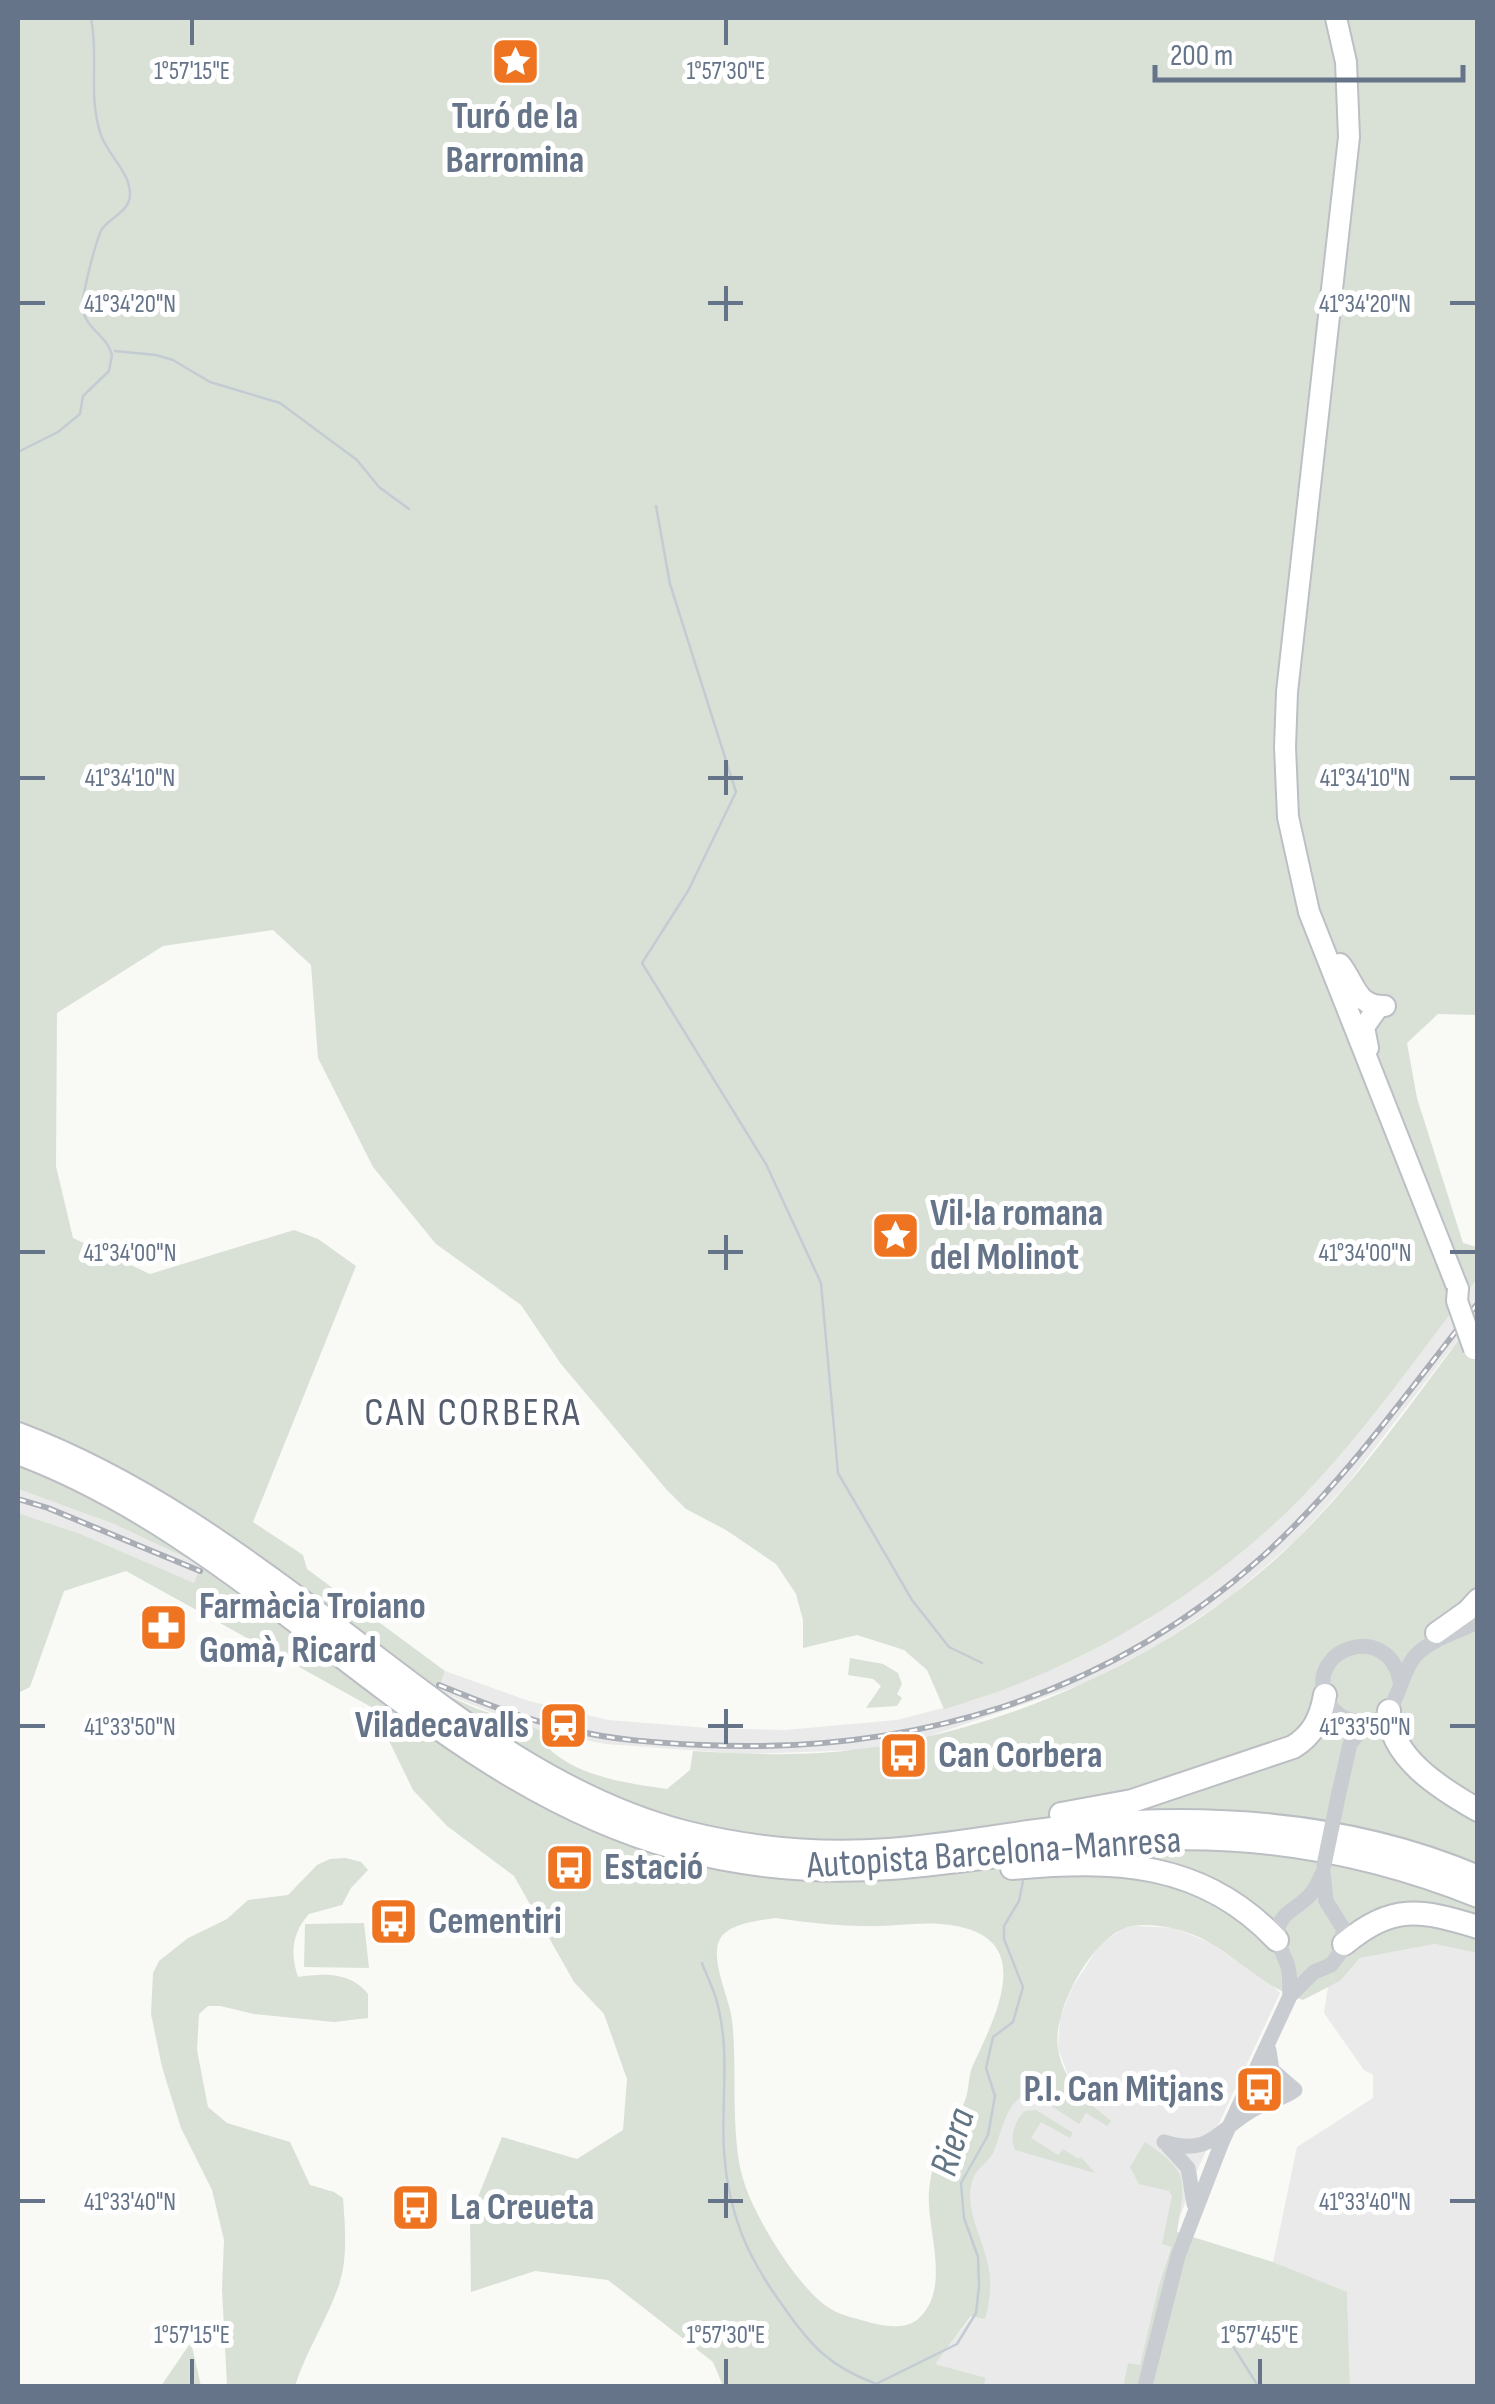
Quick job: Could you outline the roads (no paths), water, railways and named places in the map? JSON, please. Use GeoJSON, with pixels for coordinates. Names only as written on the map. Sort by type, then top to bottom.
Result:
{"type":"FeatureCollection","features":[{"type":"Feature","properties":{"kind":"highway","name":"Autopista Barcelona-Manresa"},"geometry":{"type":"LineString","coordinates":[[18,1434],[83,1460],[176,1511],[489,1740],[538,1771],[599,1800],[681,1831],[771,1848],[835,1852],[923,1846],[1084,1825],[1185,1820],[1238,1822],[1348,1836],[1478,1877]]}},
{"type":"Feature","properties":{"kind":"highway","name":"Autopista Barcelona-Manresa"},"geometry":{"type":"LineString","coordinates":[[18,1454],[112,1495],[190,1542],[479,1755],[574,1810],[676,1848],[754,1864],[803,1869],[889,1868],[1147,1839],[1235,1839],[1358,1858],[1478,1896]]}},
{"type":"Feature","properties":{"kind":"highway"},"geometry":{"type":"LineString","coordinates":[[599,1800],[686,1824],[771,1839],[837,1841],[942,1832],[1132,1801],[1251,1762],[1305,1740],[1319,1720],[1326,1695]]}},
{"type":"Feature","properties":{"kind":"highway"},"geometry":{"type":"LineString","coordinates":[[1390,1711],[1389,1728],[1398,1746],[1442,1788],[1478,1810]]}},
{"type":"Feature","properties":{"kind":"highway"},"geometry":{"type":"LineString","coordinates":[[803,1869],[890,1876],[1086,1862],[1124,1864],[1170,1874],[1210,1891],[1261,1923],[1277,1940]]}},
{"type":"Feature","properties":{"kind":"highway"},"geometry":{"type":"LineString","coordinates":[[1344,1944],[1374,1921],[1397,1914],[1433,1916],[1478,1927]]}},
{"type":"Feature","properties":{"kind":"main road"},"geometry":{"type":"LineString","coordinates":[[1336,18],[1348,80],[1349,137],[1287,692],[1286,785],[1293,850],[1309,912],[1446,1262],[1458,1289],[1468,1298],[1478,1325]]}},
{"type":"Feature","properties":{"kind":"main road"},"geometry":{"type":"LineString","coordinates":[[1345,18],[1356,79],[1356,157],[1298,662],[1293,747],[1302,848],[1319,908],[1442,1224],[1450,1250],[1446,1262]]}},
{"type":"Feature","properties":{"kind":"main road"},"geometry":{"type":"LineString","coordinates":[[1340,964],[1360,1000],[1385,1006],[1375,1024],[1374,1048]]}},
{"type":"Feature","properties":{"kind":"main road"},"geometry":{"type":"LineString","coordinates":[[1379,1006],[1364,1027],[1364,1039],[1384,1102]]}},
{"type":"Feature","properties":{"kind":"main road"},"geometry":{"type":"LineString","coordinates":[[1458,1289],[1457,1301],[1476,1355]]}},
{"type":"Feature","properties":{"kind":"main road"},"geometry":{"type":"LineString","coordinates":[[1436,1633],[1468,1611],[1478,1599]]}},
{"type":"Feature","properties":{"kind":"street"},"geometry":{"type":"LineString","coordinates":[[1145,2386],[1194,2208],[1230,2126],[1290,1996],[1314,1972],[1332,1965],[1344,1944],[1341,1923],[1330,1911],[1324,1894],[1324,1869],[1344,1764],[1340,1715],[1326,1695],[1326,1672],[1340,1653],[1364,1646],[1386,1654],[1401,1652],[1436,1633],[1476,1622]]}},
{"type":"Feature","properties":{"kind":"street"},"geometry":{"type":"LineString","coordinates":[[1400,1681],[1424,1649],[1476,1622]]}},
{"type":"Feature","properties":{"kind":"street"},"geometry":{"type":"LineString","coordinates":[[1344,1764],[1355,1736],[1367,1722],[1390,1711],[1398,1697],[1400,1681],[1396,1666],[1386,1654]]}},
{"type":"Feature","properties":{"kind":"street"},"geometry":{"type":"LineString","coordinates":[[1340,1715],[1367,1722]]}},
{"type":"Feature","properties":{"kind":"street"},"geometry":{"type":"LineString","coordinates":[[1290,1996],[1287,1962],[1277,1940],[1284,1918],[1310,1899],[1324,1869]]}},
{"type":"Feature","properties":{"kind":"street"},"geometry":{"type":"LineString","coordinates":[[1300,1906],[1330,1911]]}},
{"type":"Feature","properties":{"kind":"street"},"geometry":{"type":"LineString","coordinates":[[1287,1962],[1302,1971],[1314,1972]]}},
{"type":"Feature","properties":{"kind":"street"},"geometry":{"type":"LineString","coordinates":[[1194,2208],[1188,2168],[1164,2142],[1198,2148],[1260,2106],[1296,2090],[1272,2070],[1268,2047]]}},
{"type":"Feature","properties":{"kind":"waterway"},"geometry":{"type":"LineString","coordinates":[[18,452],[58,432],[80,414],[83,396],[109,371],[112,355],[85,317],[83,305],[99,235],[127,205],[130,194],[96,118],[91,18]]}},
{"type":"Feature","properties":{"kind":"waterway"},"geometry":{"type":"LineString","coordinates":[[115,351],[173,360],[210,382],[280,403],[357,460],[379,487],[409,509]]}},
{"type":"Feature","properties":{"kind":"waterway"},"geometry":{"type":"LineString","coordinates":[[656,506],[670,584],[736,792],[688,891],[642,963],[766,1164],[821,1283],[838,1473],[912,1600],[949,1647],[982,1663]]}},
{"type":"Feature","properties":{"kind":"waterway","name":"Riera"},"geometry":{"type":"LineString","coordinates":[[872,2386],[957,2344],[976,2313],[978,2257],[964,2218],[961,2183],[988,2135],[995,2096],[986,2068],[993,2037],[1013,2022],[1023,1987],[1004,1939],[1004,1926],[1019,1901],[1024,1876]]}},
{"type":"Feature","properties":{"kind":"waterway"},"geometry":{"type":"LineString","coordinates":[[702,1963],[722,2024],[724,2151],[741,2233],[770,2288],[812,2343],[845,2369],[874,2383]]}},
{"type":"Feature","properties":{"kind":"waterway"},"geometry":{"type":"LineString","coordinates":[[1228,2328],[1231,2343],[1258,2386]]}},
{"type":"Feature","properties":{"kind":"railway"},"geometry":{"type":"LineString","coordinates":[[439,1685],[518,1715],[585,1733],[703,1745],[780,1746],[856,1740],[930,1727],[1002,1707],[1071,1681],[1138,1647],[1202,1606],[1262,1557],[1349,1467],[1478,1303]]}},
{"type":"Feature","properties":{"kind":"railway"},"geometry":{"type":"LineString","coordinates":[[18,1499],[200,1571]]}},
{"type":"Feature","properties":{"kind":"place","name":"Turó de la Barromina"},"geometry":{"type":"Point","coordinates":[515,62]}},
{"type":"Feature","properties":{"kind":"place","name":"Vil·la romana del Molinot"},"geometry":{"type":"Point","coordinates":[895,1235]}},
{"type":"Feature","properties":{"kind":"place","name":"Farmàcia Troiano Gomà, Ricard"},"geometry":{"type":"Point","coordinates":[164,1628]}},
{"type":"Feature","properties":{"kind":"place","name":"Viladecavalls"},"geometry":{"type":"Point","coordinates":[564,1725]}},
{"type":"Feature","properties":{"kind":"place","name":"Can Corbera"},"geometry":{"type":"Point","coordinates":[903,1755]}},
{"type":"Feature","properties":{"kind":"place","name":"Estació"},"geometry":{"type":"Point","coordinates":[569,1867]}},
{"type":"Feature","properties":{"kind":"place","name":"Cementiri"},"geometry":{"type":"Point","coordinates":[393,1921]}},
{"type":"Feature","properties":{"kind":"place","name":"P.I. Can Mitjans"},"geometry":{"type":"Point","coordinates":[1259,2089]}},
{"type":"Feature","properties":{"kind":"place","name":"La Creueta"},"geometry":{"type":"Point","coordinates":[415,2207]}},
{"type":"Feature","properties":{"kind":"district","name":"CAN CORBERA"},"geometry":{"type":"Point","coordinates":[473,1413]}}]}
